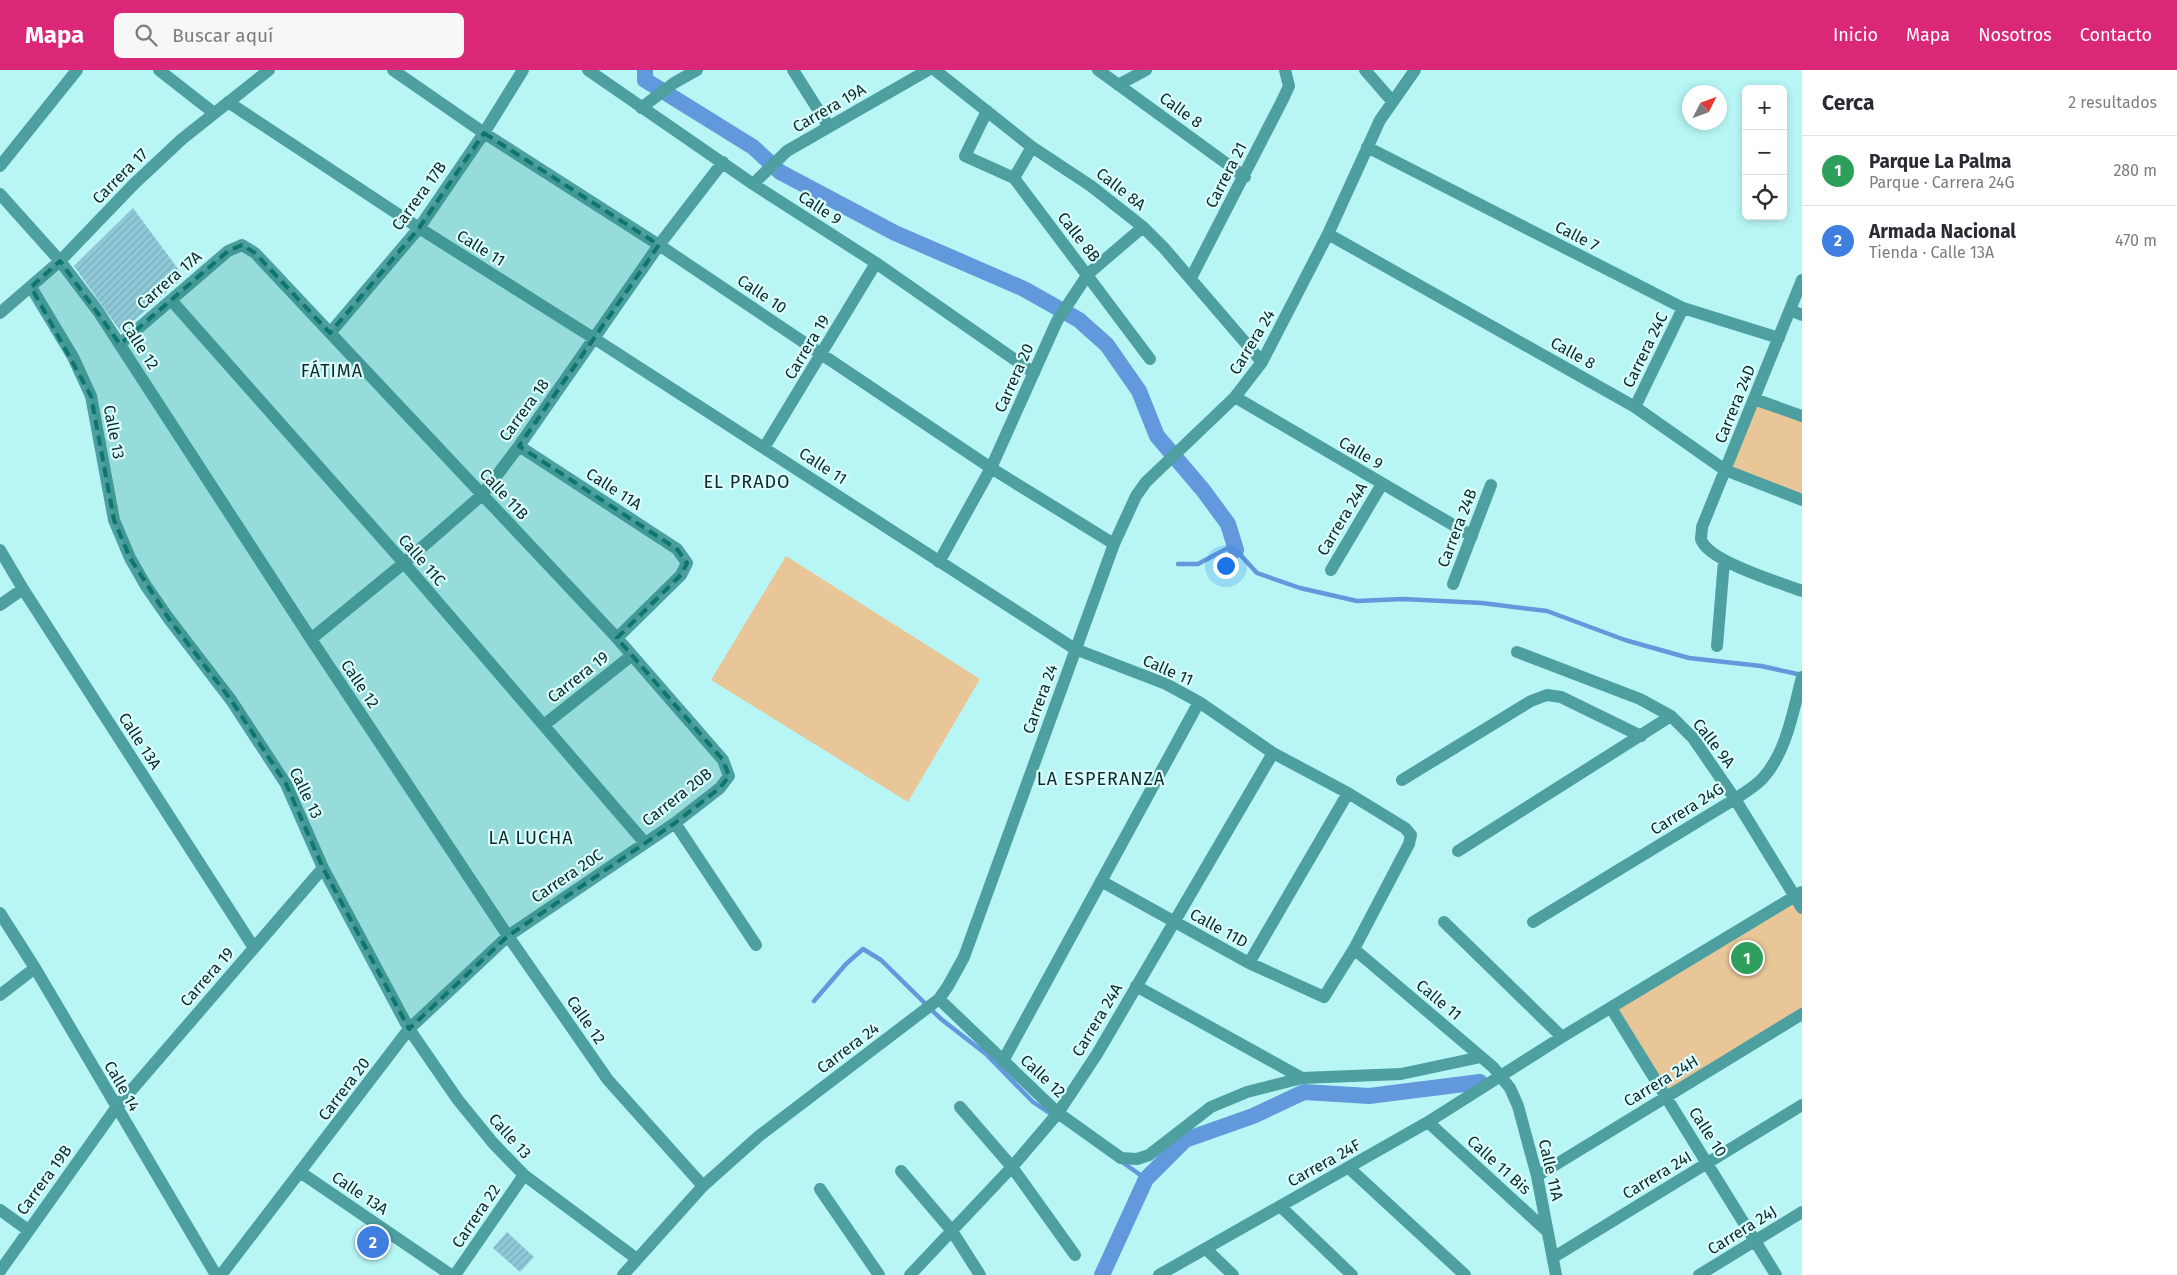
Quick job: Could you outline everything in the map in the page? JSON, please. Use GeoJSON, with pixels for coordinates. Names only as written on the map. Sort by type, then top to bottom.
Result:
{"type":"FeatureCollection","features":[{"type":"Feature","properties":{"kind":"street"},"geometry":{"type":"LineString","coordinates":[[0,166],[77,70]]}},
{"type":"Feature","properties":{"kind":"street"},"geometry":{"type":"LineString","coordinates":[[159,70],[214,113]]}},
{"type":"Feature","properties":{"kind":"street","name":"Carrera 17"},"geometry":{"type":"LineString","coordinates":[[0,313],[60,261],[134,184],[182,139],[269,70]]}},
{"type":"Feature","properties":{"kind":"street","name":"Calle 10"},"geometry":{"type":"LineString","coordinates":[[393,70],[484,133],[659,245],[991,468],[1114,544]]}},
{"type":"Feature","properties":{"kind":"street","name":"Carrera 17B"},"geometry":{"type":"LineString","coordinates":[[330,333],[418,228],[484,133],[523,70]]}},
{"type":"Feature","properties":{"kind":"street","name":"Calle 9"},"geometry":{"type":"LineString","coordinates":[[588,70],[753,184],[876,263],[1034,373]]}},
{"type":"Feature","properties":{"kind":"street"},"geometry":{"type":"LineString","coordinates":[[642,108],[655,96],[697,70]]}},
{"type":"Feature","properties":{"kind":"street"},"geometry":{"type":"LineString","coordinates":[[793,70],[829,127]]}},
{"type":"Feature","properties":{"kind":"street","name":"Carrera 19A"},"geometry":{"type":"LineString","coordinates":[[753,184],[787,151],[928,70]]}},
{"type":"Feature","properties":{"kind":"street","name":"Calle 8A"},"geometry":{"type":"LineString","coordinates":[[935,70],[1032,147],[1091,186],[1143,227],[1191,278],[1262,362]]}},
{"type":"Feature","properties":{"kind":"street","name":"Calle 8"},"geometry":{"type":"LineString","coordinates":[[1098,70],[1244,177]]}},
{"type":"Feature","properties":{"kind":"street"},"geometry":{"type":"LineString","coordinates":[[1118,85],[1146,70]]}},
{"type":"Feature","properties":{"kind":"street","name":"Carrera 21"},"geometry":{"type":"LineString","coordinates":[[1191,278],[1289,86],[1285,70]]}},
{"type":"Feature","properties":{"kind":"street"},"geometry":{"type":"LineString","coordinates":[[1365,70],[1392,101]]}},
{"type":"Feature","properties":{"kind":"street","name":"Carrera 24"},"geometry":{"type":"LineString","coordinates":[[623,1275],[703,1186],[759,1136],[917,1016],[935,1001],[948,986],[964,957],[1114,544],[1136,496],[1157,470],[1235,397],[1262,362],[1328,234],[1367,147],[1392,101],[1415,70]]}},
{"type":"Feature","properties":{"kind":"street","name":"Calle 11"},"geometry":{"type":"LineString","coordinates":[[228,102],[418,228],[595,339],[1075,649],[1166,684],[1199,702],[1273,753],[1348,793],[1405,828],[1411,836],[1409,844],[1354,949],[1502,1076]]}},
{"type":"Feature","properties":{"kind":"street","name":"Calle 8B"},"geometry":{"type":"LineString","coordinates":[[987,112],[965,156],[1014,178],[1088,274],[1150,360]]}},
{"type":"Feature","properties":{"kind":"street"},"geometry":{"type":"LineString","coordinates":[[1014,178],[1032,147]]}},
{"type":"Feature","properties":{"kind":"street","name":"Calle 7"},"geometry":{"type":"LineString","coordinates":[[1367,147],[1683,308],[1779,338]]}},
{"type":"Feature","properties":{"kind":"street","name":"Carrera 18"},"geometry":{"type":"LineString","coordinates":[[311,639],[404,564],[482,495],[595,339],[659,245],[723,162]]}},
{"type":"Feature","properties":{"kind":"street","name":"Calle 12"},"geometry":{"type":"LineString","coordinates":[[0,194],[60,261],[93,304],[311,639],[508,936],[608,1080],[703,1186]]}},
{"type":"Feature","properties":{"kind":"street","name":"Carrera 20"},"geometry":{"type":"LineString","coordinates":[[938,562],[991,468],[1057,321],[1088,274],[1143,227]]}},
{"type":"Feature","properties":{"kind":"street","name":"Calle 8"},"geometry":{"type":"LineString","coordinates":[[1328,234],[1635,407],[1725,470],[1802,500]]}},
{"type":"Feature","properties":{"kind":"street","name":"Calle 11B"},"geometry":{"type":"LineString","coordinates":[[242,245],[255,253],[617,638],[723,760],[729,776]]}},
{"type":"Feature","properties":{"kind":"street","name":"Carrera 17A"},"geometry":{"type":"LineString","coordinates":[[120,344],[228,251],[242,245]]}},
{"type":"Feature","properties":{"kind":"street","name":"Carrera 19"},"geometry":{"type":"LineString","coordinates":[[764,448],[876,263]]}},
{"type":"Feature","properties":{"kind":"street","name":"Carrera 24D"},"geometry":{"type":"LineString","coordinates":[[1724,561],[1711,552],[1702,540],[1702,527],[1779,338],[1796,313],[1802,280]]}},
{"type":"Feature","properties":{"kind":"street","name":"Calle 13"},"geometry":{"type":"LineString","coordinates":[[31,287],[73,357],[91,396],[114,520],[130,558],[163,611],[232,700],[286,784],[324,868],[409,1030],[458,1100],[493,1143],[524,1175],[637,1259]]}},
{"type":"Feature","properties":{"kind":"street","name":"Calle 11C"},"geometry":{"type":"LineString","coordinates":[[171,300],[404,564],[645,842]]}},
{"type":"Feature","properties":{"kind":"street","name":"Carrera 24C"},"geometry":{"type":"LineString","coordinates":[[1635,407],[1683,308]]}},
{"type":"Feature","properties":{"kind":"street","name":"Calle 9"},"geometry":{"type":"LineString","coordinates":[[1235,397],[1472,536]]}},
{"type":"Feature","properties":{"kind":"street"},"geometry":{"type":"LineString","coordinates":[[1754,399],[1802,416]]}},
{"type":"Feature","properties":{"kind":"street","name":"Calle 11A"},"geometry":{"type":"LineString","coordinates":[[519,446],[677,550],[687,562]]}},
{"type":"Feature","properties":{"kind":"street","name":"Carrera 24A"},"geometry":{"type":"LineString","coordinates":[[1331,570],[1382,484]]}},
{"type":"Feature","properties":{"kind":"street","name":"Carrera 24B"},"geometry":{"type":"LineString","coordinates":[[1453,584],[1492,485]]}},
{"type":"Feature","properties":{"kind":"street","name":"Calle 13A"},"geometry":{"type":"LineString","coordinates":[[0,550],[23,589],[254,948]]}},
{"type":"Feature","properties":{"kind":"street"},"geometry":{"type":"LineString","coordinates":[[1717,646],[1724,561],[1802,592]]}},
{"type":"Feature","properties":{"kind":"street","name":"Carrera 19"},"geometry":{"type":"LineString","coordinates":[[617,638],[681,575],[687,562]]}},
{"type":"Feature","properties":{"kind":"street"},"geometry":{"type":"LineString","coordinates":[[0,605],[23,589]]}},
{"type":"Feature","properties":{"kind":"street","name":"Calle 9A"},"geometry":{"type":"LineString","coordinates":[[1517,652],[1640,699],[1671,716],[1694,738],[1798,894],[1802,908]]}},
{"type":"Feature","properties":{"kind":"street","name":"Carrera 19"},"geometry":{"type":"LineString","coordinates":[[544,725],[631,656]]}},
{"type":"Feature","properties":{"kind":"street","name":"Carrera 24G"},"geometry":{"type":"LineString","coordinates":[[1533,922],[1735,799],[1762,779],[1777,758],[1802,677]]}},
{"type":"Feature","properties":{"kind":"street"},"geometry":{"type":"LineString","coordinates":[[1402,780],[1531,701],[1547,695],[1561,697],[1641,736]]}},
{"type":"Feature","properties":{"kind":"street"},"geometry":{"type":"LineString","coordinates":[[1004,1061],[1199,702]]}},
{"type":"Feature","properties":{"kind":"street"},"geometry":{"type":"LineString","coordinates":[[1458,851],[1671,716]]}},
{"type":"Feature","properties":{"kind":"street","name":"Carrera 24A"},"geometry":{"type":"LineString","coordinates":[[910,1275],[1012,1167],[1058,1113],[1097,1054],[1173,921],[1273,753]]}},
{"type":"Feature","properties":{"kind":"street","name":"Carrera 20B"},"geometry":{"type":"LineString","coordinates":[[645,842],[674,823],[720,788],[729,776]]}},
{"type":"Feature","properties":{"kind":"street"},"geometry":{"type":"LineString","coordinates":[[1249,963],[1348,793]]}},
{"type":"Feature","properties":{"kind":"street"},"geometry":{"type":"LineString","coordinates":[[674,823],[756,945]]}},
{"type":"Feature","properties":{"kind":"street","name":"Carrera 20C"},"geometry":{"type":"LineString","coordinates":[[508,936],[645,842]]}},
{"type":"Feature","properties":{"kind":"street","name":"Carrera 19"},"geometry":{"type":"LineString","coordinates":[[116,1108],[324,868]]}},
{"type":"Feature","properties":{"kind":"street","name":"Calle 11D"},"geometry":{"type":"LineString","coordinates":[[1101,881],[1249,963],[1324,996],[1354,949]]}},
{"type":"Feature","properties":{"kind":"street"},"geometry":{"type":"LineString","coordinates":[[1502,1076],[1562,1037],[1798,894]]}},
{"type":"Feature","properties":{"kind":"street","name":"Calle 14"},"geometry":{"type":"LineString","coordinates":[[0,913],[35,968],[216,1275]]}},
{"type":"Feature","properties":{"kind":"street"},"geometry":{"type":"LineString","coordinates":[[1444,922],[1562,1037]]}},
{"type":"Feature","properties":{"kind":"street","name":"Carrera 20"},"geometry":{"type":"LineString","coordinates":[[221,1275],[409,1030],[508,936]]}},
{"type":"Feature","properties":{"kind":"street"},"geometry":{"type":"LineString","coordinates":[[0,995],[35,968]]}},
{"type":"Feature","properties":{"kind":"street"},"geometry":{"type":"LineString","coordinates":[[1136,986],[1302,1078],[1400,1074],[1481,1057]]}},
{"type":"Feature","properties":{"kind":"street","name":"Calle 12"},"geometry":{"type":"LineString","coordinates":[[935,1001],[1004,1061],[1058,1113],[1121,1158],[1136,1159],[1149,1155],[1211,1107],[1248,1092],[1302,1078]]}},
{"type":"Feature","properties":{"kind":"street","name":"Calle 10"},"geometry":{"type":"LineString","coordinates":[[1611,1008],[1709,1163],[1776,1275]]}},
{"type":"Feature","properties":{"kind":"street","name":"Carrera 24H"},"geometry":{"type":"LineString","coordinates":[[1537,1176],[1802,1014]]}},
{"type":"Feature","properties":{"kind":"street","name":"Calle 11A"},"geometry":{"type":"LineString","coordinates":[[1502,1076],[1518,1106],[1537,1176],[1556,1275]]}},
{"type":"Feature","properties":{"kind":"street","name":"Carrera 24F"},"geometry":{"type":"LineString","coordinates":[[1162,1274],[1428,1122],[1502,1076]]}},
{"type":"Feature","properties":{"kind":"street","name":"Carrera 24I"},"geometry":{"type":"LineString","coordinates":[[1554,1257],[1802,1105]]}},
{"type":"Feature","properties":{"kind":"street"},"geometry":{"type":"LineString","coordinates":[[960,1107],[1012,1167],[1075,1255]]}},
{"type":"Feature","properties":{"kind":"street","name":"Carrera 19B"},"geometry":{"type":"LineString","coordinates":[[0,1271],[116,1108]]}},
{"type":"Feature","properties":{"kind":"street","name":"Calle 11 Bis"},"geometry":{"type":"LineString","coordinates":[[1428,1122],[1548,1232]]}},
{"type":"Feature","properties":{"kind":"street"},"geometry":{"type":"LineString","coordinates":[[1349,1168],[1465,1275]]}},
{"type":"Feature","properties":{"kind":"street"},"geometry":{"type":"LineString","coordinates":[[901,1171],[952,1231],[980,1275]]}},
{"type":"Feature","properties":{"kind":"street","name":"Calle 13A"},"geometry":{"type":"LineString","coordinates":[[300,1172],[451,1275]]}},
{"type":"Feature","properties":{"kind":"street","name":"Carrera 22"},"geometry":{"type":"LineString","coordinates":[[456,1275],[524,1175]]}},
{"type":"Feature","properties":{"kind":"street"},"geometry":{"type":"LineString","coordinates":[[820,1189],[879,1275]]}},
{"type":"Feature","properties":{"kind":"street"},"geometry":{"type":"LineString","coordinates":[[1280,1206],[1352,1275]]}},
{"type":"Feature","properties":{"kind":"street"},"geometry":{"type":"LineString","coordinates":[[0,1210],[28,1230]]}},
{"type":"Feature","properties":{"kind":"street","name":"Carrera 24J"},"geometry":{"type":"LineString","coordinates":[[1699,1275],[1802,1212]]}},
{"type":"Feature","properties":{"kind":"street"},"geometry":{"type":"LineString","coordinates":[[1206,1250],[1233,1275]]}},
{"type":"Feature","properties":{"kind":"highlighted area"},"geometry":{"type":"Polygon","coordinates":[[[484,133],[659,245],[519,446],[677,549],[687,563],[681,575],[617,638],[723,760],[729,776],[720,788],[675,823],[508,936],[409,1029],[323,868],[286,784],[231,700],[169,619],[130,558],[114,520],[91,396],[31,287],[60,261],[120,344],[228,251],[242,245],[255,253],[330,333],[419,228],[484,133]]]}},
{"type":"Feature","properties":{"kind":"shaded area"},"geometry":{"type":"Polygon","coordinates":[[[1754,399],[1802,416],[1802,500],[1725,470],[1754,399]]]}},
{"type":"Feature","properties":{"kind":"shaded area"},"geometry":{"type":"Polygon","coordinates":[[[786,556],[980,679],[908,802],[711,680],[786,556]]]}},
{"type":"Feature","properties":{"kind":"shaded area"},"geometry":{"type":"Polygon","coordinates":[[[1795,896],[1802,908],[1802,1014],[1666,1097],[1611,1008],[1795,896]]]}},
{"type":"Feature","properties":{"kind":"building"},"geometry":{"type":"Polygon","coordinates":[[[133,208],[184,277],[121,332],[74,266],[133,208]]]}},
{"type":"Feature","properties":{"kind":"building"},"geometry":{"type":"Polygon","coordinates":[[[507,1232],[534,1257],[520,1272],[493,1248],[507,1232]]]}},
{"type":"Feature","properties":{"kind":"waterway"},"geometry":{"type":"LineString","coordinates":[[645,70],[645,80],[753,147],[780,172],[895,233],[1024,289],[1079,320],[1107,345],[1139,391],[1157,436],[1203,490],[1228,524],[1236,550]]}},
{"type":"Feature","properties":{"kind":"waterway"},"geometry":{"type":"LineString","coordinates":[[1178,564],[1198,564],[1226,549],[1236,550],[1257,573],[1300,588],[1357,601],[1403,599],[1482,603],[1547,611],[1625,640],[1689,658],[1761,666],[1802,675]]}},
{"type":"Feature","properties":{"kind":"waterway"},"geometry":{"type":"LineString","coordinates":[[814,1001],[846,964],[863,949],[881,960],[941,1019],[986,1054],[1033,1102],[1051,1114]]}},
{"type":"Feature","properties":{"kind":"waterway"},"geometry":{"type":"LineString","coordinates":[[1102,1275],[1146,1179],[1185,1140],[1253,1116],[1304,1092],[1369,1096],[1480,1082]]}},
{"type":"Feature","properties":{"kind":"waterway"},"geometry":{"type":"LineString","coordinates":[[1122,1162],[1146,1179]]}},
{"type":"Feature","properties":{"kind":"place","name":"Parque La Palma"},"geometry":{"type":"Point","coordinates":[1747,958]}},
{"type":"Feature","properties":{"kind":"place","name":"Armada Nacional"},"geometry":{"type":"Point","coordinates":[373,1242]}},
{"type":"Feature","properties":{"kind":"district","name":"FÁTIMA"},"geometry":{"type":"Point","coordinates":[332,371]}},
{"type":"Feature","properties":{"kind":"district","name":"EL PRADO"},"geometry":{"type":"Point","coordinates":[747,482]}},
{"type":"Feature","properties":{"kind":"district","name":"LA ESPERANZA"},"geometry":{"type":"Point","coordinates":[1101,779]}},
{"type":"Feature","properties":{"kind":"district","name":"LA LUCHA"},"geometry":{"type":"Point","coordinates":[531,838]}}]}
